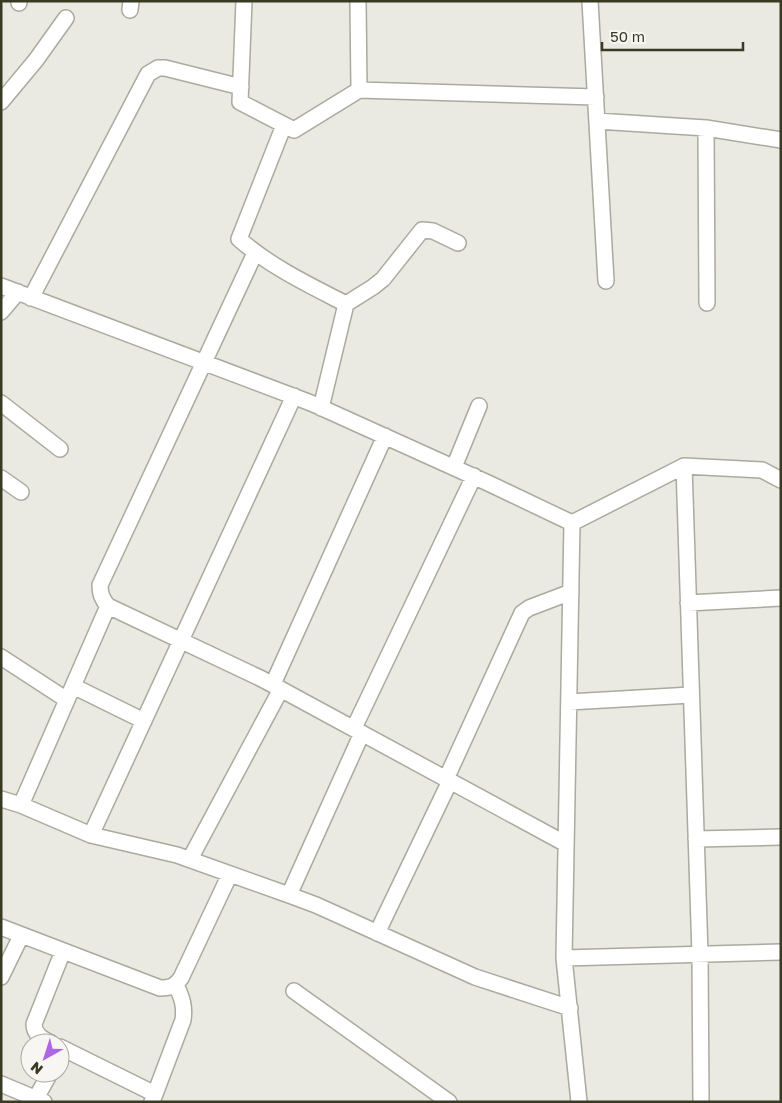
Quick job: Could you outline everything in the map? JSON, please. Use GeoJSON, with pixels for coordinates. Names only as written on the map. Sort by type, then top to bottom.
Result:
{"type":"FeatureCollection","features":[{"type":"Feature","properties":{"kind":"street"},"geometry":{"type":"LineString","coordinates":[[244,1],[240,102],[294,130],[359,90],[596,97]]}},
{"type":"Feature","properties":{"kind":"street"},"geometry":{"type":"LineString","coordinates":[[358,1],[359,90]]}},
{"type":"Feature","properties":{"kind":"street"},"geometry":{"type":"LineString","coordinates":[[590,1],[606,281]]}},
{"type":"Feature","properties":{"kind":"street"},"geometry":{"type":"LineString","coordinates":[[1,102],[36,60],[66,18]]}},
{"type":"Feature","properties":{"kind":"street"},"geometry":{"type":"LineString","coordinates":[[1,312],[24,295],[148,74],[158,68],[165,68],[241,87]]}},
{"type":"Feature","properties":{"kind":"street"},"geometry":{"type":"LineString","coordinates":[[597,121],[706,128],[781,140]]}},
{"type":"Feature","properties":{"kind":"street"},"geometry":{"type":"LineString","coordinates":[[284,125],[239,239],[273,266],[346,304]]}},
{"type":"Feature","properties":{"kind":"street"},"geometry":{"type":"LineString","coordinates":[[706,128],[707,303]]}},
{"type":"Feature","properties":{"kind":"street"},"geometry":{"type":"LineString","coordinates":[[321,408],[346,304],[383,279],[422,230],[433,231],[458,244]]}},
{"type":"Feature","properties":{"kind":"street"},"geometry":{"type":"LineString","coordinates":[[256,253],[100,585],[100,593],[103,600],[108,606],[277,686],[566,844]]}},
{"type":"Feature","properties":{"kind":"street"},"geometry":{"type":"LineString","coordinates":[[1,286],[294,396],[474,476],[572,523]]}},
{"type":"Feature","properties":{"kind":"street"},"geometry":{"type":"LineString","coordinates":[[91,835],[294,396]]}},
{"type":"Feature","properties":{"kind":"street"},"geometry":{"type":"LineString","coordinates":[[1,403],[60,449]]}},
{"type":"Feature","properties":{"kind":"street"},"geometry":{"type":"LineString","coordinates":[[454,467],[479,406]]}},
{"type":"Feature","properties":{"kind":"street"},"geometry":{"type":"LineString","coordinates":[[190,859],[277,686],[385,436]]}},
{"type":"Feature","properties":{"kind":"street"},"geometry":{"type":"LineString","coordinates":[[572,523],[684,466],[762,470],[781,480]]}},
{"type":"Feature","properties":{"kind":"street"},"geometry":{"type":"LineString","coordinates":[[684,466],[700,954],[700,1102]]}},
{"type":"Feature","properties":{"kind":"street"},"geometry":{"type":"LineString","coordinates":[[289,895],[358,731],[474,476]]}},
{"type":"Feature","properties":{"kind":"street"},"geometry":{"type":"LineString","coordinates":[[1,478],[21,492]]}},
{"type":"Feature","properties":{"kind":"street"},"geometry":{"type":"LineString","coordinates":[[572,523],[564,958],[579,1102]]}},
{"type":"Feature","properties":{"kind":"street"},"geometry":{"type":"LineString","coordinates":[[377,933],[448,780],[522,613],[528,608],[571,592]]}},
{"type":"Feature","properties":{"kind":"street"},"geometry":{"type":"LineString","coordinates":[[688,603],[781,598]]}},
{"type":"Feature","properties":{"kind":"street"},"geometry":{"type":"LineString","coordinates":[[21,805],[108,606]]}},
{"type":"Feature","properties":{"kind":"street"},"geometry":{"type":"LineString","coordinates":[[1,656],[70,693],[144,721]]}},
{"type":"Feature","properties":{"kind":"street"},"geometry":{"type":"LineString","coordinates":[[569,702],[691,694]]}},
{"type":"Feature","properties":{"kind":"street"},"geometry":{"type":"LineString","coordinates":[[1,799],[21,805],[91,835],[176,854],[289,895],[316,905],[476,977],[570,1008]]}},
{"type":"Feature","properties":{"kind":"street"},"geometry":{"type":"LineString","coordinates":[[696,839],[781,837]]}},
{"type":"Feature","properties":{"kind":"street"},"geometry":{"type":"LineString","coordinates":[[1,928],[160,988],[169,988],[176,985],[181,978],[230,874]]}},
{"type":"Feature","properties":{"kind":"street"},"geometry":{"type":"LineString","coordinates":[[1,977],[21,936]]}},
{"type":"Feature","properties":{"kind":"street"},"geometry":{"type":"LineString","coordinates":[[36,1033],[34,1024],[62,951]]}},
{"type":"Feature","properties":{"kind":"street"},"geometry":{"type":"LineString","coordinates":[[564,958],[781,952]]}},
{"type":"Feature","properties":{"kind":"street"},"geometry":{"type":"LineString","coordinates":[[70,1054],[154,1098],[185,1010],[184,1001],[176,985]]}},
{"type":"Feature","properties":{"kind":"street"},"geometry":{"type":"LineString","coordinates":[[294,991],[449,1102]]}},
{"type":"Feature","properties":{"kind":"street"},"geometry":{"type":"LineString","coordinates":[[6,1091],[40,1100],[46,1083]]}}]}
